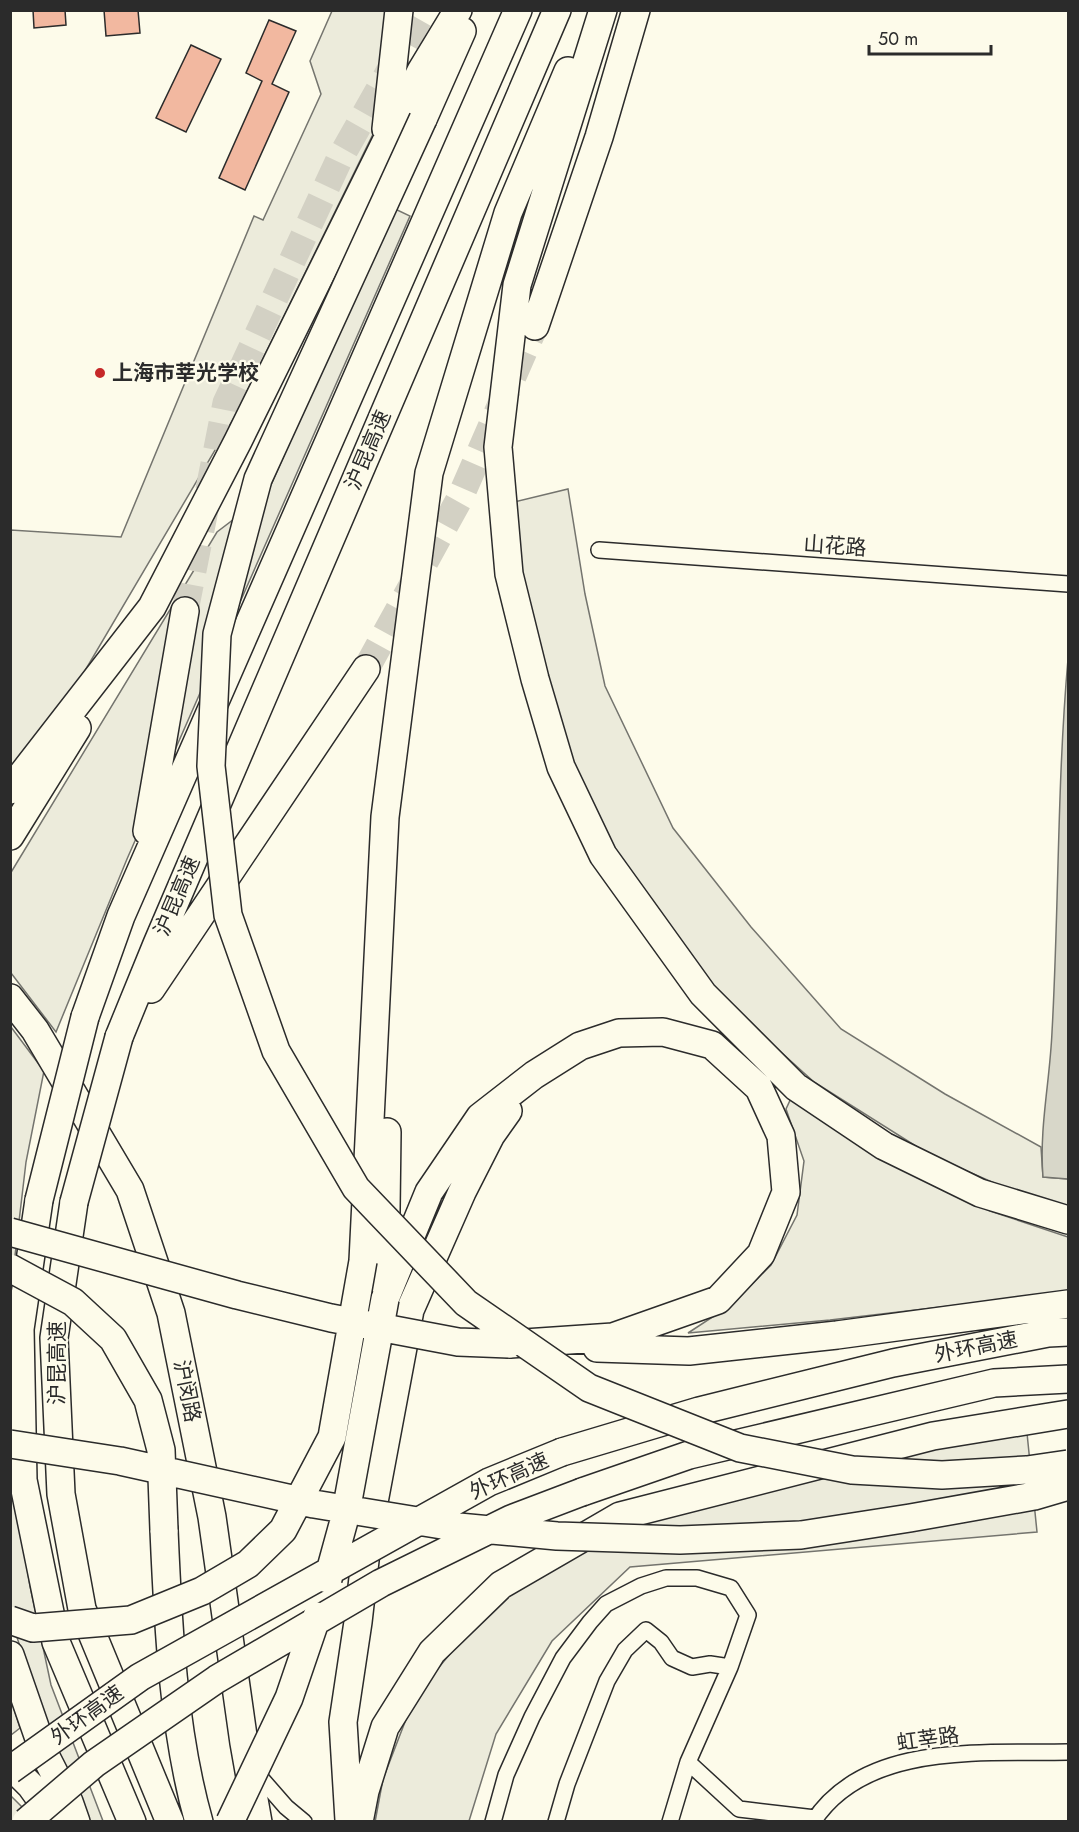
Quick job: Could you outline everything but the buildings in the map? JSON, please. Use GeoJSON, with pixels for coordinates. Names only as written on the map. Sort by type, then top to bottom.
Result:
{"type":"FeatureCollection","features":[{"type":"Feature","properties":{"kind":"highway"},"geometry":{"type":"LineString","coordinates":[[384,147],[399,10]]}},
{"type":"Feature","properties":{"kind":"highway"},"geometry":{"type":"LineString","coordinates":[[10,836],[21,789],[152,607],[238,441],[421,71],[458,10]]}},
{"type":"Feature","properties":{"kind":"highway"},"geometry":{"type":"LineString","coordinates":[[471,10],[258,479],[217,634],[211,766],[228,915],[276,1050],[356,1188],[466,1303],[589,1388],[740,1448],[852,1470],[942,1475],[1027,1470],[1068,1464]]}},
{"type":"Feature","properties":{"kind":"highway","name":"沪昆高速"},"geometry":{"type":"LineString","coordinates":[[132,1821],[56,1642],[23,1480],[20,1329],[39,1200],[85,1017],[120,916],[518,10]]}},
{"type":"Feature","properties":{"kind":"highway","name":"沪昆高速"},"geometry":{"type":"LineString","coordinates":[[170,1821],[82,1609],[61,1494],[54,1338],[74,1202],[119,1037],[556,10]]}},
{"type":"Feature","properties":{"kind":"highway"},"geometry":{"type":"LineString","coordinates":[[10,1620],[33,1628],[131,1620],[202,1591],[248,1564],[284,1530],[332,1437],[363,1261],[385,817],[429,473],[508,213],[594,10]]}},
{"type":"Feature","properties":{"kind":"highway"},"geometry":{"type":"LineString","coordinates":[[603,10],[517,285],[498,447],[510,574],[534,679],[561,767],[603,855],[703,994],[796,1087],[884,1146],[980,1193],[1068,1220]]}},
{"type":"Feature","properties":{"kind":"highway"},"geometry":{"type":"LineString","coordinates":[[535,326],[599,137],[636,10]]}},
{"type":"Feature","properties":{"kind":"highway"},"geometry":{"type":"LineString","coordinates":[[139,874],[185,611]]}},
{"type":"Feature","properties":{"kind":"highway"},"geometry":{"type":"LineString","coordinates":[[119,1037],[366,669]]}},
{"type":"Feature","properties":{"kind":"highway"},"geometry":{"type":"LineString","coordinates":[[230,1821],[289,1698],[323,1597],[345,1518],[385,1299],[387,1061],[385,817]]}},
{"type":"Feature","properties":{"kind":"highway","name":"沪闵路"},"geometry":{"type":"LineString","coordinates":[[10,998],[34,1030],[130,1190],[171,1313],[212,1517],[258,1821]]}},
{"type":"Feature","properties":{"kind":"highway"},"geometry":{"type":"LineString","coordinates":[[385,1299],[429,1192],[480,1117],[534,1075],[580,1046],[619,1033],[663,1032],[712,1045],[759,1088],[781,1136],[786,1192],[761,1254],[718,1300],[613,1337],[509,1344]]}},
{"type":"Feature","properties":{"kind":"highway"},"geometry":{"type":"LineString","coordinates":[[349,1821],[343,1722],[368,1534],[410,1310],[490,1135],[534,1075]]}},
{"type":"Feature","properties":{"kind":"highway"},"geometry":{"type":"LineString","coordinates":[[10,1233],[237,1295],[331,1318],[458,1342],[689,1351],[837,1335],[1068,1304]]}},
{"type":"Feature","properties":{"kind":"highway"},"geometry":{"type":"LineString","coordinates":[[10,1268],[73,1302],[113,1339],[148,1400],[161,1450],[167,1594],[181,1738],[199,1821]]}},
{"type":"Feature","properties":{"kind":"highway","name":"外环高速"},"geometry":{"type":"LineString","coordinates":[[10,1768],[140,1677],[499,1478],[561,1452],[699,1411],[893,1363],[1048,1333],[1068,1332]]}},
{"type":"Feature","properties":{"kind":"highway","name":"外环高速"},"geometry":{"type":"LineString","coordinates":[[26,1821],[94,1764],[217,1679],[381,1582],[511,1519],[689,1455],[994,1383],[1068,1379]]}},
{"type":"Feature","properties":{"kind":"highway"},"geometry":{"type":"LineString","coordinates":[[359,1821],[365,1791],[385,1727],[432,1652],[501,1584],[620,1516],[933,1436],[1068,1414]]}},
{"type":"Feature","properties":{"kind":"highway"},"geometry":{"type":"LineString","coordinates":[[10,1444],[120,1461],[314,1504],[448,1526],[557,1536],[680,1540],[801,1535],[1034,1496],[1068,1486]]}},
{"type":"Feature","properties":{"kind":"highway"},"geometry":{"type":"LineString","coordinates":[[10,1655],[44,1754],[72,1817]]}},
{"type":"Feature","properties":{"kind":"highway"},"geometry":{"type":"LineString","coordinates":[[10,1768],[72,1817]]}},
{"type":"Feature","properties":{"kind":"street","name":"山花路"},"geometry":{"type":"LineString","coordinates":[[599,550],[1067,584]]}},
{"type":"Feature","properties":{"kind":"street"},"geometry":{"type":"LineString","coordinates":[[493,1821],[506,1775],[532,1717],[563,1658],[590,1622],[606,1604],[641,1586],[666,1578],[697,1578],[731,1588],[748,1615],[730,1667],[688,1762],[670,1821]]}},
{"type":"Feature","properties":{"kind":"street"},"geometry":{"type":"LineString","coordinates":[[556,1821],[567,1784],[607,1681],[625,1650],[646,1629],[661,1642],[672,1658],[692,1667],[710,1664],[730,1667]]}},
{"type":"Feature","properties":{"kind":"street","name":"虹莘路"},"geometry":{"type":"LineString","coordinates":[[814,1820],[840,1792],[870,1772],[903,1762],[939,1756],[1068,1752]]}},
{"type":"Feature","properties":{"kind":"street"},"geometry":{"type":"LineString","coordinates":[[248,1762],[286,1807],[304,1821]]}},
{"type":"Feature","properties":{"kind":"street"},"geometry":{"type":"LineString","coordinates":[[688,1762],[739,1809],[814,1820]]}},
{"type":"Feature","properties":{"kind":"shaded area"},"geometry":{"type":"Polygon","coordinates":[[[332,11],[388,11],[377,126],[234,418],[73,691],[11,767],[11,530],[121,537],[254,216],[263,220],[321,94],[310,61],[332,11]]]}},
{"type":"Feature","properties":{"kind":"shaded area"},"geometry":{"type":"Polygon","coordinates":[[[393,208],[410,216],[127,859],[56,1032],[11,973],[10,874],[217,532],[267,494],[393,208]]]}},
{"type":"Feature","properties":{"kind":"shaded area"},"geometry":{"type":"Polygon","coordinates":[[[568,489],[585,594],[605,686],[673,828],[751,927],[841,1029],[945,1094],[1041,1147],[1043,1177],[1068,1179],[1068,1207],[1029,1198],[930,1155],[814,1082],[722,999],[605,839],[558,737],[530,631],[514,502],[568,489]]]}},
{"type":"Feature","properties":{"kind":"shaded area"},"geometry":{"type":"Polygon","coordinates":[[[1068,659],[1068,1179],[1043,1177],[1042,1159],[1052,1032],[1062,752],[1068,659]]]}},
{"type":"Feature","properties":{"kind":"shaded area"},"geometry":{"type":"Polygon","coordinates":[[[11,1027],[44,1071],[26,1162],[12,1281],[11,1326],[11,1027]]]}},
{"type":"Feature","properties":{"kind":"shaded area"},"geometry":{"type":"Polygon","coordinates":[[[793,1094],[882,1158],[990,1211],[1068,1237],[1068,1292],[830,1320],[688,1333],[731,1305],[771,1265],[797,1215],[804,1161],[786,1109],[793,1094]]]}},
{"type":"Feature","properties":{"kind":"shaded area"},"geometry":{"type":"Polygon","coordinates":[[[1027,1433],[1037,1532],[630,1567],[552,1641],[496,1734],[469,1821],[375,1822],[383,1779],[415,1696],[479,1619],[539,1570],[653,1515],[913,1450],[1027,1433]]]}},
{"type":"Feature","properties":{"kind":"shaded area"},"geometry":{"type":"Polygon","coordinates":[[[10,1461],[30,1586],[51,1685],[103,1821],[86,1821],[41,1711],[11,1619],[10,1461]]]}},
{"type":"Feature","properties":{"kind":"shaded area"},"geometry":{"type":"Polygon","coordinates":[[[11,1699],[20,1728],[10,1735],[11,1699]]]}},
{"type":"Feature","properties":{"kind":"shaded area"},"geometry":{"type":"Polygon","coordinates":[[[11,1796],[36,1821],[11,1821],[11,1796]]]}},
{"type":"Feature","properties":{"kind":"tunnel"},"geometry":{"type":"LineString","coordinates":[[185,611],[226,403],[339,160],[424,10]]}},
{"type":"Feature","properties":{"kind":"tunnel"},"geometry":{"type":"LineString","coordinates":[[366,669],[460,498],[535,326]]}},
{"type":"Feature","properties":{"kind":"place","name":"上海市莘光学校"},"geometry":{"type":"Point","coordinates":[100,373]}}]}
